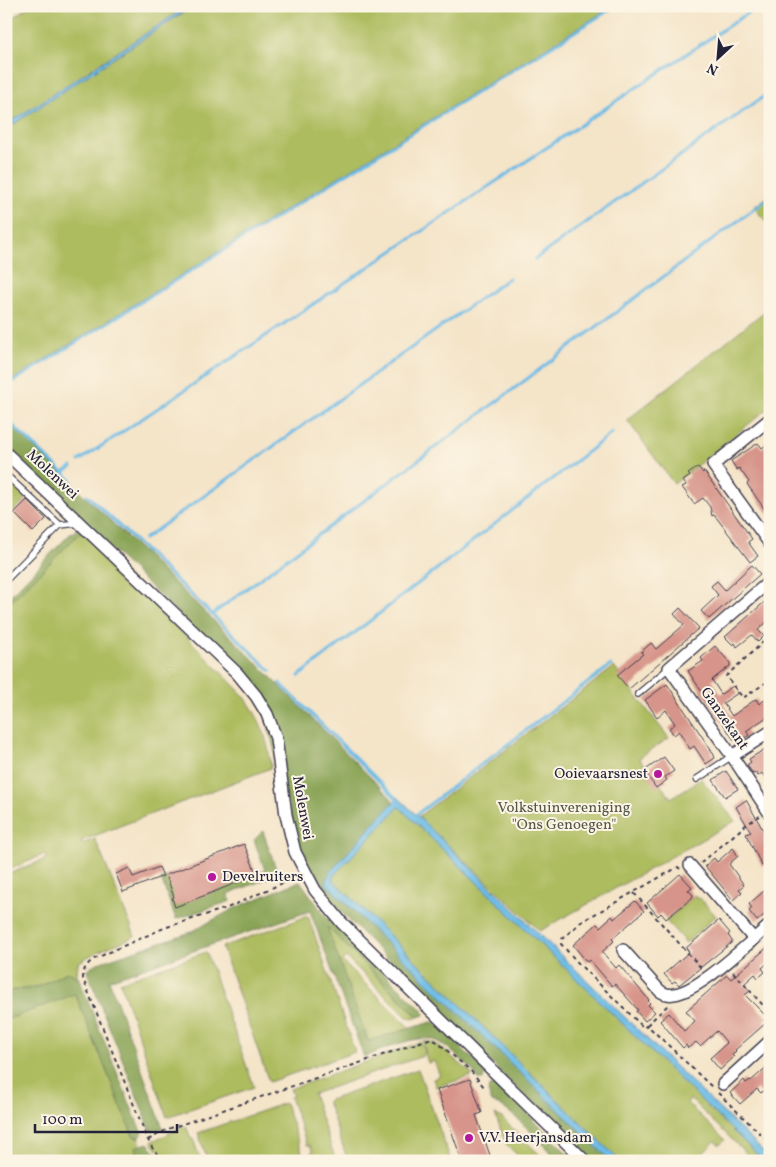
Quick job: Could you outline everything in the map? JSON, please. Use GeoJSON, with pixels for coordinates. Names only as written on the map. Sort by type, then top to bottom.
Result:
{"type":"FeatureCollection","features":[{"type":"Feature","properties":{"kind":"street"},"geometry":{"type":"LineString","coordinates":[[770,419],[713,465],[770,544]]}},
{"type":"Feature","properties":{"kind":"street","name":"Molenwei"},"geometry":{"type":"LineString","coordinates":[[6,453],[237,673],[256,696],[267,714],[276,738],[290,832],[295,852],[315,890],[342,923],[586,1161]]}},
{"type":"Feature","properties":{"kind":"street"},"geometry":{"type":"LineString","coordinates":[[669,668],[770,581]]}},
{"type":"Feature","properties":{"kind":"street","name":"Ganzekant"},"geometry":{"type":"LineString","coordinates":[[669,668],[732,756],[769,813]]}},
{"type":"Feature","properties":{"kind":"street"},"geometry":{"type":"LineString","coordinates":[[732,756],[770,732]]}},
{"type":"Feature","properties":{"kind":"street"},"geometry":{"type":"LineString","coordinates":[[690,866],[753,938]]}},
{"type":"Feature","properties":{"kind":"street"},"geometry":{"type":"LineString","coordinates":[[623,950],[660,991],[667,995],[679,993],[709,977],[770,925]]}},
{"type":"Feature","properties":{"kind":"street"},"geometry":{"type":"LineString","coordinates":[[723,1084],[770,1042]]}},
{"type":"Feature","properties":{"kind":"lane"},"geometry":{"type":"LineString","coordinates":[[6,475],[60,525]]}},
{"type":"Feature","properties":{"kind":"lane"},"geometry":{"type":"LineString","coordinates":[[6,580],[60,525],[80,522]]}},
{"type":"Feature","properties":{"kind":"lane"},"geometry":{"type":"LineString","coordinates":[[638,694],[669,668]]}},
{"type":"Feature","properties":{"kind":"lane"},"geometry":{"type":"LineString","coordinates":[[697,778],[732,756]]}},
{"type":"Feature","properties":{"kind":"path"},"geometry":{"type":"LineString","coordinates":[[770,636],[726,676],[742,698],[770,680]]}},
{"type":"Feature","properties":{"kind":"path"},"geometry":{"type":"LineString","coordinates":[[679,993],[644,1028],[580,965],[561,944],[562,939],[581,922],[678,868],[682,872],[693,862],[696,867],[747,824],[769,813]]}},
{"type":"Feature","properties":{"kind":"path"},"geometry":{"type":"LineString","coordinates":[[164,1161],[154,1151],[148,1140],[83,979],[83,971],[87,964],[94,959],[164,928],[227,908],[305,873]]}},
{"type":"Feature","properties":{"kind":"path"},"geometry":{"type":"LineString","coordinates":[[634,893],[709,977]]}},
{"type":"Feature","properties":{"kind":"path"},"geometry":{"type":"LineString","coordinates":[[726,963],[770,1013]]}},
{"type":"Feature","properties":{"kind":"path"},"geometry":{"type":"LineString","coordinates":[[648,1025],[770,1143]]}},
{"type":"Feature","properties":{"kind":"path"},"geometry":{"type":"LineString","coordinates":[[148,1140],[168,1129],[429,1038],[436,1041],[470,1071],[484,1087]]}},
{"type":"Feature","properties":{"kind":"green space"},"geometry":{"type":"Polygon","coordinates":[[[30,6],[188,6],[6,125],[6,22],[30,6]]]}},
{"type":"Feature","properties":{"kind":"green space"},"geometry":{"type":"Polygon","coordinates":[[[193,6],[613,6],[6,384],[6,129],[193,6]]]}},
{"type":"Feature","properties":{"kind":"green space"},"geometry":{"type":"Polygon","coordinates":[[[770,195],[770,227],[754,207],[770,195]]]}},
{"type":"Feature","properties":{"kind":"green space"},"geometry":{"type":"Polygon","coordinates":[[[770,307],[770,407],[674,484],[627,420],[770,307]]]}},
{"type":"Feature","properties":{"kind":"green space"},"geometry":{"type":"Polygon","coordinates":[[[6,420],[242,648],[392,799],[393,804],[326,884],[611,1161],[589,1161],[323,894],[300,850],[259,691],[6,448],[6,420]]]}},
{"type":"Feature","properties":{"kind":"green space"},"geometry":{"type":"Polygon","coordinates":[[[12,484],[27,498],[6,519],[6,508],[12,484]]]}},
{"type":"Feature","properties":{"kind":"green space"},"geometry":{"type":"Polygon","coordinates":[[[80,528],[83,530],[6,607],[6,600],[71,533],[80,528]]]}},
{"type":"Feature","properties":{"kind":"green space"},"geometry":{"type":"Polygon","coordinates":[[[83,530],[244,696],[263,730],[271,768],[81,841],[82,844],[95,839],[135,936],[78,963],[77,974],[79,979],[67,972],[39,986],[6,991],[6,875],[46,859],[45,854],[6,871],[6,607],[83,530]]]}},
{"type":"Feature","properties":{"kind":"green space","name":"Volkstuinvereniging \"Ons Genoegen\""},"geometry":{"type":"Polygon","coordinates":[[[614,667],[669,738],[639,758],[671,798],[701,779],[735,821],[540,931],[418,817],[614,667]]]}},
{"type":"Feature","properties":{"kind":"green space"},"geometry":{"type":"Polygon","coordinates":[[[399,806],[764,1161],[754,1161],[690,1099],[687,1103],[725,1140],[720,1145],[715,1141],[696,1161],[620,1161],[333,880],[333,876],[399,806]]]}},
{"type":"Feature","properties":{"kind":"green space","name":"Develruiters"},"geometry":{"type":"Polygon","coordinates":[[[263,831],[277,872],[276,875],[228,894],[231,901],[176,919],[161,879],[240,848],[252,874],[265,870],[254,840],[263,831]]]}},
{"type":"Feature","properties":{"kind":"green space"},"geometry":{"type":"Polygon","coordinates":[[[300,881],[323,913],[424,1012],[424,1015],[418,1017],[327,927],[368,1041],[431,1022],[436,1023],[485,1071],[483,1080],[479,1080],[469,1066],[447,1047],[433,1040],[424,1039],[403,1042],[364,1057],[310,911],[109,980],[163,1128],[151,1131],[88,970],[95,964],[191,932],[235,908],[300,881]]]}},
{"type":"Feature","properties":{"kind":"green space"},"geometry":{"type":"Polygon","coordinates":[[[695,895],[716,916],[686,943],[666,921],[695,895]]]}},
{"type":"Feature","properties":{"kind":"green space"},"geometry":{"type":"Polygon","coordinates":[[[308,916],[355,1052],[269,1082],[222,947],[308,916]]]}},
{"type":"Feature","properties":{"kind":"green space"},"geometry":{"type":"Polygon","coordinates":[[[326,926],[418,1017],[413,1019],[407,1017],[346,957],[342,961],[410,1028],[368,1042],[326,926]]]}},
{"type":"Feature","properties":{"kind":"green space"},"geometry":{"type":"Polygon","coordinates":[[[206,952],[254,1087],[167,1117],[120,982],[206,952]]]}},
{"type":"Feature","properties":{"kind":"green space"},"geometry":{"type":"Polygon","coordinates":[[[67,972],[79,979],[142,1134],[139,1138],[133,1136],[75,994],[6,1020],[6,991],[39,986],[67,972]]]}},
{"type":"Feature","properties":{"kind":"green space"},"geometry":{"type":"Polygon","coordinates":[[[75,993],[133,1136],[139,1138],[141,1145],[135,1148],[141,1161],[8,1161],[6,1156],[6,1020],[75,993]]]}},
{"type":"Feature","properties":{"kind":"green space"},"geometry":{"type":"Polygon","coordinates":[[[423,1041],[439,1046],[471,1073],[472,1076],[436,1087],[433,1079],[440,1076],[434,1061],[428,1063],[423,1041]]]}},
{"type":"Feature","properties":{"kind":"green space"},"geometry":{"type":"Polygon","coordinates":[[[421,1042],[425,1052],[423,1056],[313,1094],[336,1161],[312,1161],[310,1154],[313,1152],[310,1145],[307,1145],[290,1097],[293,1096],[290,1089],[421,1042]]]}},
{"type":"Feature","properties":{"kind":"green space"},"geometry":{"type":"Polygon","coordinates":[[[418,1069],[451,1161],[348,1161],[327,1101],[418,1069]]]}},
{"type":"Feature","properties":{"kind":"green space"},"geometry":{"type":"Polygon","coordinates":[[[495,1085],[504,1090],[575,1161],[558,1161],[508,1111],[491,1102],[488,1091],[489,1086],[495,1085]]]}},
{"type":"Feature","properties":{"kind":"green space"},"geometry":{"type":"Polygon","coordinates":[[[285,1103],[305,1161],[208,1161],[198,1133],[285,1103]]]}},
{"type":"Feature","properties":{"kind":"green space"},"geometry":{"type":"Polygon","coordinates":[[[495,1114],[502,1118],[546,1161],[523,1161],[506,1144],[495,1114]]]}},
{"type":"Feature","properties":{"kind":"green space"},"geometry":{"type":"Polygon","coordinates":[[[186,1126],[201,1161],[169,1161],[153,1145],[152,1141],[186,1126]]]}},
{"type":"Feature","properties":{"kind":"green space"},"geometry":{"type":"Polygon","coordinates":[[[148,1143],[164,1161],[141,1161],[135,1147],[148,1143]]]}},
{"type":"Feature","properties":{"kind":"water"},"geometry":{"type":"Polygon","coordinates":[[[188,6],[193,6],[6,129],[6,125],[188,6]]]}},
{"type":"Feature","properties":{"kind":"water"},"geometry":{"type":"Polygon","coordinates":[[[398,797],[770,1158],[770,1161],[764,1161],[399,807],[333,876],[333,880],[620,1161],[611,1161],[326,884],[326,879],[331,871],[398,797]]]}},
{"type":"Feature","properties":{"kind":"building"},"geometry":{"type":"Polygon","coordinates":[[[770,442],[770,517],[747,484],[749,482],[739,468],[737,470],[731,461],[758,443],[762,448],[770,442]]]}},
{"type":"Feature","properties":{"kind":"building"},"geometry":{"type":"Polygon","coordinates":[[[698,467],[703,473],[704,471],[752,539],[748,542],[758,556],[750,562],[719,521],[714,515],[712,516],[710,507],[703,498],[694,504],[682,487],[686,485],[683,481],[690,476],[688,474],[698,467]]]}},
{"type":"Feature","properties":{"kind":"building"},"geometry":{"type":"Polygon","coordinates":[[[27,500],[46,519],[33,532],[14,513],[27,500]]]}},
{"type":"Feature","properties":{"kind":"building"},"geometry":{"type":"Polygon","coordinates":[[[752,565],[760,574],[709,619],[701,611],[718,595],[711,586],[717,581],[725,590],[752,565]]]}},
{"type":"Feature","properties":{"kind":"building"},"geometry":{"type":"Polygon","coordinates":[[[770,597],[770,619],[758,630],[764,636],[758,642],[752,635],[737,647],[735,643],[733,645],[725,637],[770,597]]]}},
{"type":"Feature","properties":{"kind":"building"},"geometry":{"type":"Polygon","coordinates":[[[680,608],[699,628],[629,689],[617,675],[643,654],[641,652],[651,643],[656,649],[684,625],[674,614],[680,608]]]}},
{"type":"Feature","properties":{"kind":"building"},"geometry":{"type":"Polygon","coordinates":[[[715,646],[730,663],[730,666],[712,680],[721,694],[733,686],[738,693],[723,703],[732,716],[756,699],[759,704],[770,696],[770,715],[746,731],[749,735],[740,741],[737,737],[734,740],[688,671],[703,661],[701,658],[715,646]]]}},
{"type":"Feature","properties":{"kind":"building"},"geometry":{"type":"Polygon","coordinates":[[[667,684],[713,753],[715,758],[706,764],[694,746],[690,749],[679,731],[674,735],[669,728],[675,724],[666,710],[657,717],[645,700],[667,684]]]}},
{"type":"Feature","properties":{"kind":"building"},"geometry":{"type":"Polygon","coordinates":[[[770,746],[770,785],[762,773],[758,776],[756,773],[753,774],[747,765],[751,762],[749,759],[770,746]]]}},
{"type":"Feature","properties":{"kind":"building","name":"Ooievaarsnest"},"geometry":{"type":"Polygon","coordinates":[[[664,757],[674,771],[665,777],[667,780],[656,788],[644,771],[664,757]]]}},
{"type":"Feature","properties":{"kind":"building"},"geometry":{"type":"Polygon","coordinates":[[[726,771],[738,789],[725,797],[713,780],[726,771]]]}},
{"type":"Feature","properties":{"kind":"building"},"geometry":{"type":"Polygon","coordinates":[[[746,800],[770,842],[770,862],[762,866],[746,834],[751,832],[736,807],[746,800]]]}},
{"type":"Feature","properties":{"kind":"building","name":"Develruiters"},"geometry":{"type":"Polygon","coordinates":[[[244,844],[257,875],[175,907],[172,898],[174,897],[166,875],[244,844]]]}},
{"type":"Feature","properties":{"kind":"building"},"geometry":{"type":"Polygon","coordinates":[[[733,848],[738,856],[729,864],[744,885],[739,889],[742,892],[733,900],[705,866],[714,858],[717,862],[733,848]]]}},
{"type":"Feature","properties":{"kind":"building"},"geometry":{"type":"Polygon","coordinates":[[[159,867],[163,876],[123,892],[116,874],[129,868],[133,877],[159,867]]]}},
{"type":"Feature","properties":{"kind":"building"},"geometry":{"type":"Polygon","coordinates":[[[680,874],[692,887],[688,890],[693,895],[692,898],[666,919],[661,913],[658,916],[647,903],[680,874]]]}},
{"type":"Feature","properties":{"kind":"building"},"geometry":{"type":"Polygon","coordinates":[[[764,891],[770,897],[770,910],[757,921],[749,911],[752,908],[749,904],[764,891]]]}},
{"type":"Feature","properties":{"kind":"building"},"geometry":{"type":"Polygon","coordinates":[[[635,901],[644,911],[612,939],[614,941],[602,952],[616,968],[619,965],[649,1000],[650,1003],[648,1005],[655,1012],[645,1021],[615,984],[612,986],[590,960],[587,962],[573,945],[597,924],[600,927],[612,916],[614,919],[635,901]]]}},
{"type":"Feature","properties":{"kind":"building"},"geometry":{"type":"Polygon","coordinates":[[[719,920],[730,933],[728,935],[732,941],[731,943],[679,985],[675,981],[672,983],[664,974],[689,952],[686,948],[719,920]]]}},
{"type":"Feature","properties":{"kind":"building"},"geometry":{"type":"Polygon","coordinates":[[[770,945],[770,961],[762,968],[765,972],[758,978],[755,974],[744,984],[750,991],[745,995],[767,1017],[764,1020],[766,1023],[735,1050],[732,1055],[734,1057],[720,1070],[710,1058],[727,1043],[717,1031],[700,1046],[696,1042],[688,1048],[686,1045],[683,1048],[660,1021],[669,1013],[684,1031],[695,1021],[686,1011],[727,975],[731,979],[770,945]]]}},
{"type":"Feature","properties":{"kind":"building"},"geometry":{"type":"Polygon","coordinates":[[[770,1064],[770,1085],[761,1093],[757,1089],[740,1104],[730,1093],[744,1080],[746,1083],[751,1081],[770,1064]]]}},
{"type":"Feature","properties":{"kind":"building","name":"V.V. Heerjansdam"},"geometry":{"type":"Polygon","coordinates":[[[470,1079],[482,1113],[476,1115],[492,1161],[462,1161],[437,1090],[470,1079]]]}},
{"type":"Feature","properties":{"kind":"waterway"},"geometry":{"type":"LineString","coordinates":[[6,386],[616,6]]}},
{"type":"Feature","properties":{"kind":"waterway"},"geometry":{"type":"LineString","coordinates":[[79,461],[758,6]]}},
{"type":"Feature","properties":{"kind":"waterway"},"geometry":{"type":"LineString","coordinates":[[535,259],[770,92]]}},
{"type":"Feature","properties":{"kind":"waterway"},"geometry":{"type":"LineString","coordinates":[[214,613],[770,197]]}},
{"type":"Feature","properties":{"kind":"waterway"},"geometry":{"type":"LineString","coordinates":[[144,539],[509,278]]}},
{"type":"Feature","properties":{"kind":"waterway"},"geometry":{"type":"LineString","coordinates":[[6,419],[72,481]]}},
{"type":"Feature","properties":{"kind":"waterway"},"geometry":{"type":"LineString","coordinates":[[299,676],[612,433]]}},
{"type":"Feature","properties":{"kind":"waterway"},"geometry":{"type":"LineString","coordinates":[[64,472],[72,467]]}},
{"type":"Feature","properties":{"kind":"waterway"},"geometry":{"type":"LineString","coordinates":[[87,495],[271,671]]}},
{"type":"Feature","properties":{"kind":"waterway"},"geometry":{"type":"LineString","coordinates":[[417,814],[611,665]]}},
{"type":"Feature","properties":{"kind":"waterway"},"geometry":{"type":"LineString","coordinates":[[280,683],[399,801]]}},
{"type":"Feature","properties":{"kind":"place","name":"Ooievaarsnest"},"geometry":{"type":"Point","coordinates":[658,774]}},
{"type":"Feature","properties":{"kind":"place","name":"Develruiters"},"geometry":{"type":"Point","coordinates":[212,877]}},
{"type":"Feature","properties":{"kind":"place","name":"V.V. Heerjansdam"},"geometry":{"type":"Point","coordinates":[469,1138]}}]}
